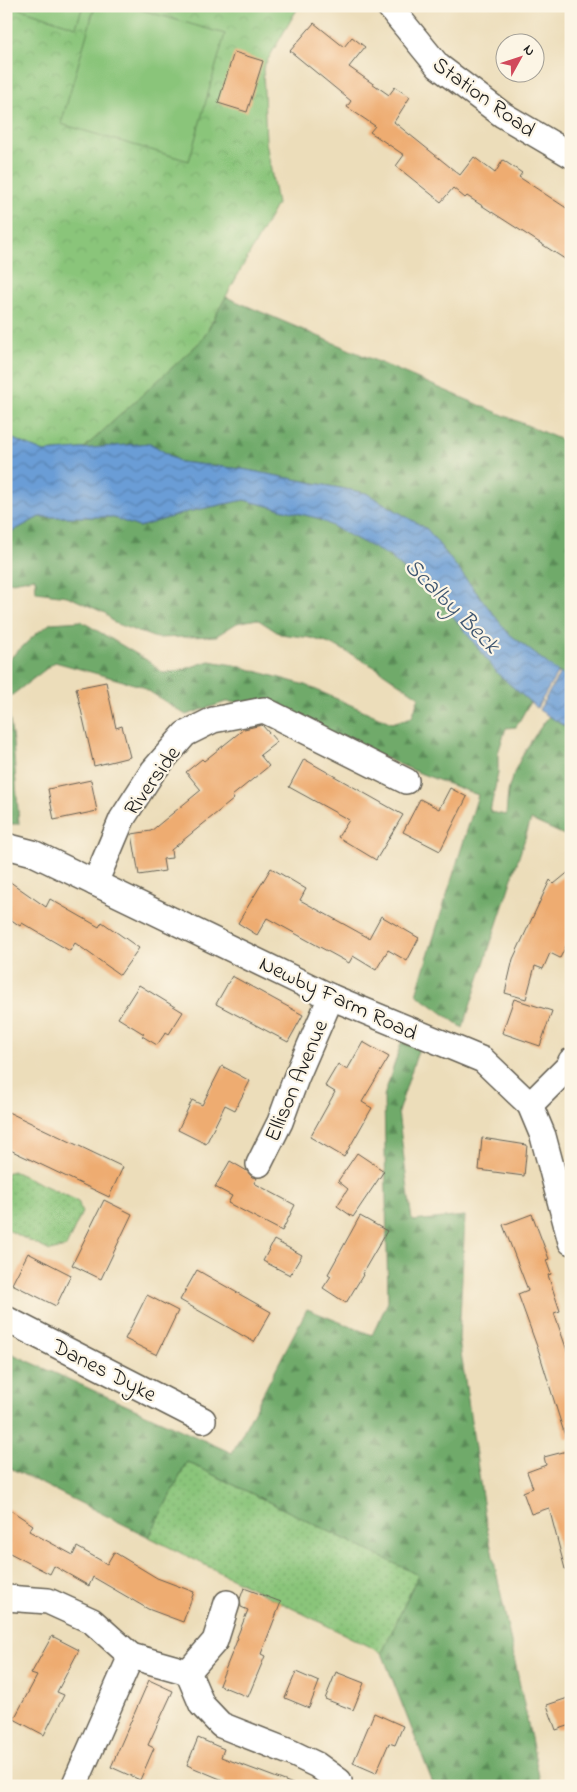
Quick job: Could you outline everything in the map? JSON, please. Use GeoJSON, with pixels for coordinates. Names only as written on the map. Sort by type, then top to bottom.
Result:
{"type":"FeatureCollection","features":[{"type":"Feature","properties":{"kind":"street","name":"Station Road"},"geometry":{"type":"LineString","coordinates":[[389,6],[438,66],[504,115],[571,155]]}},
{"type":"Feature","properties":{"kind":"street","name":"Riverside"},"geometry":{"type":"LineString","coordinates":[[95,884],[122,818],[153,771],[185,734],[213,720],[264,710],[406,781]]}},
{"type":"Feature","properties":{"kind":"street","name":"Newby Farm Road"},"geometry":{"type":"LineString","coordinates":[[6,846],[33,853],[331,996],[483,1060],[530,1105],[542,1136],[571,1242]]}},
{"type":"Feature","properties":{"kind":"street","name":"Ellison Avenue"},"geometry":{"type":"LineString","coordinates":[[259,1164],[280,1122],[296,1078],[331,996]]}},
{"type":"Feature","properties":{"kind":"street"},"geometry":{"type":"LineString","coordinates":[[530,1105],[571,1062]]}},
{"type":"Feature","properties":{"kind":"street","name":"Danes Dyke"},"geometry":{"type":"LineString","coordinates":[[6,1318],[203,1420]]}},
{"type":"Feature","properties":{"kind":"street"},"geometry":{"type":"LineString","coordinates":[[6,1598],[48,1601],[92,1621],[131,1656],[188,1672]]}},
{"type":"Feature","properties":{"kind":"street"},"geometry":{"type":"LineString","coordinates":[[188,1672],[215,1640],[226,1603]]}},
{"type":"Feature","properties":{"kind":"street"},"geometry":{"type":"LineString","coordinates":[[74,1786],[131,1656]]}},
{"type":"Feature","properties":{"kind":"street"},"geometry":{"type":"LineString","coordinates":[[188,1672],[202,1705],[222,1725],[292,1753],[321,1756],[339,1781]]}},
{"type":"Feature","properties":{"kind":"green space"},"geometry":{"type":"Polygon","coordinates":[[[6,6],[299,6],[263,68],[266,142],[277,204],[202,340],[83,449],[44,452],[6,436],[6,6]]]}},
{"type":"Feature","properties":{"kind":"green space"},"geometry":{"type":"Polygon","coordinates":[[[12,6],[83,6],[76,27],[12,6]]]}},
{"type":"Feature","properties":{"kind":"green space"},"geometry":{"type":"Polygon","coordinates":[[[95,6],[128,6],[225,34],[189,161],[61,124],[95,6]]]}},
{"type":"Feature","properties":{"kind":"green space"},"geometry":{"type":"Polygon","coordinates":[[[226,297],[571,444],[571,680],[508,633],[427,529],[366,493],[242,469],[180,462],[150,443],[83,449],[202,340],[226,297]]]}},
{"type":"Feature","properties":{"kind":"green space"},"geometry":{"type":"Polygon","coordinates":[[[244,500],[317,518],[389,556],[442,602],[498,674],[530,702],[516,727],[506,728],[498,753],[498,773],[490,812],[506,815],[509,787],[516,768],[531,741],[549,716],[571,730],[571,838],[531,820],[463,1028],[416,994],[478,795],[422,774],[257,703],[226,702],[186,715],[141,686],[55,662],[7,699],[13,742],[19,824],[6,824],[6,662],[37,633],[51,623],[81,621],[150,662],[163,673],[179,671],[209,661],[234,665],[305,685],[392,723],[412,717],[419,697],[378,669],[336,646],[311,638],[280,634],[257,619],[237,623],[216,636],[156,638],[114,623],[105,613],[67,596],[36,592],[35,578],[6,583],[6,535],[39,517],[111,517],[139,527],[187,512],[244,500]]]}},
{"type":"Feature","properties":{"kind":"green space"},"geometry":{"type":"Polygon","coordinates":[[[402,1040],[420,1045],[398,1112],[412,1221],[465,1216],[459,1339],[486,1523],[541,1786],[434,1786],[382,1653],[418,1575],[187,1462],[149,1537],[6,1466],[6,1351],[232,1453],[307,1309],[372,1335],[388,1302],[384,1096],[402,1040]]]}},
{"type":"Feature","properties":{"kind":"green space"},"geometry":{"type":"Polygon","coordinates":[[[13,1171],[78,1201],[82,1212],[66,1247],[50,1251],[6,1229],[6,1173],[13,1171]]]}},
{"type":"Feature","properties":{"kind":"green space"},"geometry":{"type":"Polygon","coordinates":[[[187,1462],[419,1575],[382,1653],[149,1537],[187,1462]]]}},
{"type":"Feature","properties":{"kind":"water","name":"Scalby Beck"},"geometry":{"type":"Polygon","coordinates":[[[6,436],[44,452],[150,443],[180,462],[242,469],[366,493],[427,529],[508,633],[558,672],[537,708],[498,674],[442,602],[389,556],[317,518],[244,500],[187,512],[139,527],[111,517],[39,517],[6,535],[6,436]]]}},
{"type":"Feature","properties":{"kind":"water"},"geometry":{"type":"Polygon","coordinates":[[[560,673],[571,680],[571,730],[539,710],[560,673]]]}},
{"type":"Feature","properties":{"kind":"building"},"geometry":{"type":"Polygon","coordinates":[[[314,23],[344,47],[352,37],[365,47],[349,67],[389,95],[395,87],[410,97],[394,122],[460,175],[474,157],[495,173],[503,160],[522,173],[519,177],[571,211],[571,263],[467,196],[465,198],[453,188],[441,202],[396,166],[404,155],[370,132],[375,126],[347,107],[351,101],[290,51],[314,23]]]}},
{"type":"Feature","properties":{"kind":"building"},"geometry":{"type":"Polygon","coordinates":[[[234,52],[263,61],[247,112],[218,103],[234,52]]]}},
{"type":"Feature","properties":{"kind":"building"},"geometry":{"type":"Polygon","coordinates":[[[106,682],[116,728],[122,726],[130,757],[94,766],[76,688],[106,682]]]}},
{"type":"Feature","properties":{"kind":"building"},"geometry":{"type":"Polygon","coordinates":[[[262,725],[277,742],[260,755],[269,766],[232,796],[234,799],[171,850],[172,858],[163,859],[165,871],[139,875],[132,834],[151,831],[201,790],[186,772],[202,759],[204,761],[244,729],[262,725]]]}},
{"type":"Feature","properties":{"kind":"building"},"geometry":{"type":"Polygon","coordinates":[[[304,759],[403,815],[376,860],[338,837],[349,820],[289,787],[304,759]]]}},
{"type":"Feature","properties":{"kind":"building"},"geometry":{"type":"Polygon","coordinates":[[[91,780],[97,811],[54,820],[48,789],[91,780]]]}},
{"type":"Feature","properties":{"kind":"building"},"geometry":{"type":"Polygon","coordinates":[[[450,788],[467,797],[440,851],[403,832],[420,799],[439,809],[450,788]]]}},
{"type":"Feature","properties":{"kind":"building"},"geometry":{"type":"Polygon","coordinates":[[[271,868],[306,889],[300,900],[369,938],[381,916],[419,938],[407,961],[388,950],[376,970],[353,956],[349,963],[267,918],[257,935],[238,923],[271,868]]]}},
{"type":"Feature","properties":{"kind":"building"},"geometry":{"type":"Polygon","coordinates":[[[571,870],[571,936],[560,958],[550,953],[543,969],[535,966],[526,999],[505,993],[513,959],[550,880],[554,884],[571,870]]]}},
{"type":"Feature","properties":{"kind":"building"},"geometry":{"type":"Polygon","coordinates":[[[6,879],[46,907],[50,899],[99,927],[102,922],[139,948],[120,975],[75,943],[70,951],[22,923],[20,926],[6,916],[6,879]]]}},
{"type":"Feature","properties":{"kind":"building"},"geometry":{"type":"Polygon","coordinates":[[[232,976],[303,1015],[288,1042],[216,1004],[232,976]]]}},
{"type":"Feature","properties":{"kind":"building"},"geometry":{"type":"Polygon","coordinates":[[[139,985],[183,1012],[169,1034],[166,1032],[157,1045],[142,1036],[144,1034],[118,1018],[139,985]]]}},
{"type":"Feature","properties":{"kind":"building"},"geometry":{"type":"Polygon","coordinates":[[[514,999],[552,1011],[540,1046],[502,1033],[514,999]]]}},
{"type":"Feature","properties":{"kind":"building"},"geometry":{"type":"Polygon","coordinates":[[[363,1042],[389,1057],[362,1102],[372,1108],[344,1157],[310,1137],[335,1092],[325,1086],[338,1064],[347,1070],[363,1042]]]}},
{"type":"Feature","properties":{"kind":"building"},"geometry":{"type":"Polygon","coordinates":[[[222,1066],[250,1081],[235,1110],[225,1105],[206,1144],[178,1130],[192,1100],[202,1105],[222,1066]]]}},
{"type":"Feature","properties":{"kind":"building"},"geometry":{"type":"Polygon","coordinates":[[[6,1111],[123,1167],[109,1197],[6,1148],[6,1111]]]}},
{"type":"Feature","properties":{"kind":"building"},"geometry":{"type":"Polygon","coordinates":[[[482,1138],[527,1145],[524,1176],[479,1170],[482,1138]]]}},
{"type":"Feature","properties":{"kind":"building"},"geometry":{"type":"Polygon","coordinates":[[[357,1153],[384,1171],[353,1217],[337,1206],[348,1189],[338,1181],[357,1153]]]}},
{"type":"Feature","properties":{"kind":"building"},"geometry":{"type":"Polygon","coordinates":[[[230,1161],[247,1171],[252,1177],[257,1178],[254,1183],[295,1205],[282,1231],[228,1203],[232,1196],[215,1187],[230,1161]]]}},
{"type":"Feature","properties":{"kind":"building"},"geometry":{"type":"Polygon","coordinates":[[[104,1200],[132,1214],[101,1279],[72,1265],[104,1200]]]}},
{"type":"Feature","properties":{"kind":"building"},"geometry":{"type":"Polygon","coordinates":[[[532,1214],[549,1259],[546,1260],[551,1274],[548,1275],[560,1311],[554,1313],[571,1362],[571,1439],[566,1439],[539,1352],[518,1294],[528,1290],[503,1225],[532,1214]]]}},
{"type":"Feature","properties":{"kind":"building"},"geometry":{"type":"Polygon","coordinates":[[[360,1216],[387,1231],[346,1303],[323,1288],[331,1276],[328,1274],[360,1216]]]}},
{"type":"Feature","properties":{"kind":"building"},"geometry":{"type":"Polygon","coordinates":[[[274,1240],[302,1255],[290,1275],[263,1261],[274,1240]]]}},
{"type":"Feature","properties":{"kind":"building"},"geometry":{"type":"Polygon","coordinates":[[[28,1253],[71,1275],[56,1306],[12,1284],[28,1253]]]}},
{"type":"Feature","properties":{"kind":"building"},"geometry":{"type":"Polygon","coordinates":[[[197,1270],[271,1312],[254,1342],[180,1300],[197,1270]]]}},
{"type":"Feature","properties":{"kind":"building"},"geometry":{"type":"Polygon","coordinates":[[[147,1295],[178,1311],[157,1355],[125,1339],[147,1295]]]}},
{"type":"Feature","properties":{"kind":"building"},"geometry":{"type":"Polygon","coordinates":[[[571,1450],[571,1568],[565,1569],[549,1508],[531,1514],[523,1492],[533,1488],[527,1472],[546,1465],[544,1457],[571,1450]]]}},
{"type":"Feature","properties":{"kind":"building"},"geometry":{"type":"Polygon","coordinates":[[[6,1507],[33,1525],[29,1531],[73,1555],[77,1547],[107,1564],[114,1552],[157,1578],[194,1592],[183,1622],[148,1609],[93,1577],[89,1586],[54,1566],[50,1574],[6,1551],[6,1507]]]}},
{"type":"Feature","properties":{"kind":"building"},"geometry":{"type":"Polygon","coordinates":[[[244,1588],[281,1602],[261,1654],[265,1656],[248,1697],[219,1685],[248,1610],[241,1607],[240,1599],[244,1588]]]}},
{"type":"Feature","properties":{"kind":"building"},"geometry":{"type":"Polygon","coordinates":[[[52,1636],[79,1650],[57,1692],[64,1695],[44,1735],[14,1719],[37,1676],[31,1674],[52,1636]]]}},
{"type":"Feature","properties":{"kind":"building"},"geometry":{"type":"Polygon","coordinates":[[[296,1672],[319,1682],[309,1708],[285,1698],[296,1672]]]}},
{"type":"Feature","properties":{"kind":"building"},"geometry":{"type":"Polygon","coordinates":[[[336,1672],[364,1683],[353,1710],[325,1699],[336,1672]]]}},
{"type":"Feature","properties":{"kind":"building"},"geometry":{"type":"Polygon","coordinates":[[[149,1680],[173,1691],[148,1745],[154,1748],[140,1780],[111,1767],[149,1680]]]}},
{"type":"Feature","properties":{"kind":"building"},"geometry":{"type":"Polygon","coordinates":[[[571,1697],[571,1725],[556,1730],[547,1705],[571,1697]]]}},
{"type":"Feature","properties":{"kind":"building"},"geometry":{"type":"Polygon","coordinates":[[[374,1713],[403,1726],[395,1745],[389,1743],[376,1773],[353,1763],[374,1713]]]}},
{"type":"Feature","properties":{"kind":"building"},"geometry":{"type":"Polygon","coordinates":[[[198,1738],[224,1749],[221,1757],[293,1784],[292,1786],[224,1786],[225,1781],[187,1765],[198,1738]]]}}]}
